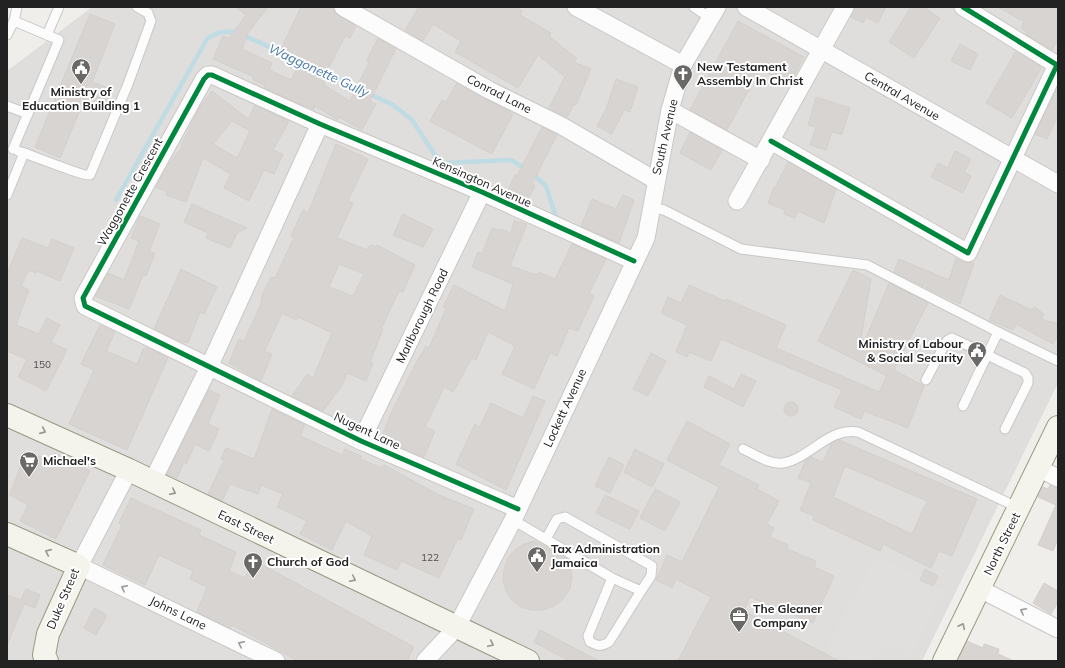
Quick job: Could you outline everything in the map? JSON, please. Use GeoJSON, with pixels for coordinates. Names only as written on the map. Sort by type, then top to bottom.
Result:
{"type":"FeatureCollection","features":[{"type":"Feature","properties":{"kind":"main road","name":"East Street"},"geometry":{"type":"LineString","coordinates":[[7,415],[129,470],[456,628],[528,661]]}},
{"type":"Feature","properties":{"kind":"main road","name":"North Street"},"geometry":{"type":"LineString","coordinates":[[944,661],[1058,427]]}},
{"type":"Feature","properties":{"kind":"main road","name":"Duke Street"},"geometry":{"type":"LineString","coordinates":[[7,534],[79,566],[48,634],[44,655],[47,661]]}},
{"type":"Feature","properties":{"kind":"street","name":"Conrad Lane"},"geometry":{"type":"LineString","coordinates":[[343,7],[488,90],[562,126],[656,180]]}},
{"type":"Feature","properties":{"kind":"street"},"geometry":{"type":"LineString","coordinates":[[576,7],[683,66]]}},
{"type":"Feature","properties":{"kind":"street","name":"Central Avenue"},"geometry":{"type":"LineString","coordinates":[[746,7],[1058,184]]}},
{"type":"Feature","properties":{"kind":"street"},"geometry":{"type":"LineString","coordinates":[[737,201],[821,49],[846,7]]}},
{"type":"Feature","properties":{"kind":"street"},"geometry":{"type":"LineString","coordinates":[[771,141],[968,254],[1057,65],[963,7]]}},
{"type":"Feature","properties":{"kind":"street","name":"South Avenue"},"geometry":{"type":"LineString","coordinates":[[656,180],[670,110],[683,66],[713,13]]}},
{"type":"Feature","properties":{"kind":"street","name":"Waggonette Crescent"},"geometry":{"type":"LineString","coordinates":[[209,367],[85,306],[83,298],[204,78],[208,75],[212,75],[320,124]]}},
{"type":"Feature","properties":{"kind":"street"},"geometry":{"type":"LineString","coordinates":[[670,110],[760,160]]}},
{"type":"Feature","properties":{"kind":"street"},"geometry":{"type":"LineString","coordinates":[[152,482],[209,367],[320,124]]}},
{"type":"Feature","properties":{"kind":"street","name":"Kensington Avenue"},"geometry":{"type":"LineString","coordinates":[[320,124],[482,192],[634,261]]}},
{"type":"Feature","properties":{"kind":"street","name":"Lockett Avenue"},"geometry":{"type":"LineString","coordinates":[[425,661],[456,628],[515,514],[646,238],[656,180]]}},
{"type":"Feature","properties":{"kind":"street","name":"Marlborough Road"},"geometry":{"type":"LineString","coordinates":[[361,441],[482,192]]}},
{"type":"Feature","properties":{"kind":"street","name":"Nugent Lane"},"geometry":{"type":"LineString","coordinates":[[209,367],[515,514]]}},
{"type":"Feature","properties":{"kind":"street"},"geometry":{"type":"LineString","coordinates":[[1038,468],[1058,478]]}},
{"type":"Feature","properties":{"kind":"street"},"geometry":{"type":"LineString","coordinates":[[79,566],[129,470]]}},
{"type":"Feature","properties":{"kind":"street","name":"Johns Lane"},"geometry":{"type":"LineString","coordinates":[[79,566],[276,661]]}},
{"type":"Feature","properties":{"kind":"street"},"geometry":{"type":"LineString","coordinates":[[980,589],[1058,629]]}},
{"type":"Feature","properties":{"kind":"lane"},"geometry":{"type":"LineString","coordinates":[[7,35],[14,22],[18,7]]}},
{"type":"Feature","properties":{"kind":"lane"},"geometry":{"type":"LineString","coordinates":[[47,35],[59,7]]}},
{"type":"Feature","properties":{"kind":"lane"},"geometry":{"type":"LineString","coordinates":[[14,22],[59,40],[28,114],[10,148],[60,165],[83,175],[90,175],[128,84],[151,21],[148,13],[137,7]]}},
{"type":"Feature","properties":{"kind":"lane"},"geometry":{"type":"LineString","coordinates":[[694,7],[713,13]]}},
{"type":"Feature","properties":{"kind":"lane"},"geometry":{"type":"LineString","coordinates":[[7,106],[28,114]]}},
{"type":"Feature","properties":{"kind":"lane"},"geometry":{"type":"LineString","coordinates":[[7,195],[24,153]]}},
{"type":"Feature","properties":{"kind":"lane"},"geometry":{"type":"LineString","coordinates":[[651,207],[664,210],[741,250],[868,265],[1058,361]]}},
{"type":"Feature","properties":{"kind":"lane"},"geometry":{"type":"LineString","coordinates":[[963,406],[998,332]]}},
{"type":"Feature","properties":{"kind":"lane"},"geometry":{"type":"LineString","coordinates":[[926,380],[948,340],[952,338],[1025,373],[1028,378],[1028,383],[1005,429]]}},
{"type":"Feature","properties":{"kind":"lane"},"geometry":{"type":"LineString","coordinates":[[743,448],[772,462],[783,463],[799,456],[835,434],[848,430],[858,432],[1019,508]]}},
{"type":"Feature","properties":{"kind":"lane"},"geometry":{"type":"LineString","coordinates":[[515,514],[546,539],[612,578],[641,591]]}},
{"type":"Feature","properties":{"kind":"lane"},"geometry":{"type":"LineString","coordinates":[[546,539],[557,519],[565,517],[652,566],[651,576],[609,642],[603,646],[598,646],[590,642],[588,636],[612,578]]}},
{"type":"Feature","properties":{"kind":"shaded area"},"geometry":{"type":"Polygon","coordinates":[[[92,7],[1058,7],[1058,383],[922,661],[7,661],[7,71],[92,7]]]}},
{"type":"Feature","properties":{"kind":"shaded area"},"geometry":{"type":"Polygon","coordinates":[[[876,555],[945,591],[911,656],[886,643],[875,661],[847,661],[825,650],[876,555]]]}},
{"type":"Feature","properties":{"kind":"building"},"geometry":{"type":"Polygon","coordinates":[[[236,7],[268,7],[248,33],[242,49],[272,63],[269,70],[291,80],[302,58],[281,49],[301,7],[333,7],[338,15],[356,26],[350,38],[345,36],[322,81],[325,82],[324,85],[350,101],[369,62],[367,60],[378,38],[396,49],[370,101],[376,104],[362,130],[339,117],[338,120],[315,106],[314,109],[264,88],[265,85],[253,80],[254,77],[213,59],[223,36],[229,38],[246,15],[236,7]]]}},
{"type":"Feature","properties":{"kind":"building"},"geometry":{"type":"Polygon","coordinates":[[[419,7],[515,7],[522,11],[520,15],[551,33],[549,36],[577,59],[574,62],[591,69],[576,105],[574,104],[567,117],[549,108],[565,77],[538,55],[518,88],[455,52],[461,41],[433,24],[423,41],[405,30],[419,7]]]}},
{"type":"Feature","properties":{"kind":"building"},"geometry":{"type":"Polygon","coordinates":[[[855,7],[886,7],[878,23],[866,17],[863,23],[851,17],[855,7]]]}},
{"type":"Feature","properties":{"kind":"building"},"geometry":{"type":"Polygon","coordinates":[[[911,7],[923,7],[940,18],[914,58],[889,42],[911,7]]]}},
{"type":"Feature","properties":{"kind":"building"},"geometry":{"type":"Polygon","coordinates":[[[998,7],[1058,7],[1058,39],[1052,50],[1026,34],[1027,32],[1021,28],[1024,22],[998,7]]]}},
{"type":"Feature","properties":{"kind":"building","name":"Ministry of Education Building 1"},"geometry":{"type":"Polygon","coordinates":[[[90,14],[115,24],[92,82],[111,89],[102,110],[83,103],[60,158],[35,147],[90,14]]]}},
{"type":"Feature","properties":{"kind":"building"},"geometry":{"type":"Polygon","coordinates":[[[738,21],[804,57],[789,85],[760,69],[727,130],[690,110],[738,21]]]}},
{"type":"Feature","properties":{"kind":"building"},"geometry":{"type":"Polygon","coordinates":[[[960,44],[978,54],[970,70],[951,61],[960,44]]]}},
{"type":"Feature","properties":{"kind":"building"},"geometry":{"type":"Polygon","coordinates":[[[1016,51],[1042,67],[1012,118],[986,103],[1016,51]]]}},
{"type":"Feature","properties":{"kind":"building"},"geometry":{"type":"Polygon","coordinates":[[[616,79],[638,87],[630,112],[624,110],[612,134],[597,126],[606,109],[616,79]]]}},
{"type":"Feature","properties":{"kind":"building"},"geometry":{"type":"Polygon","coordinates":[[[457,83],[513,114],[492,154],[430,121],[442,100],[446,102],[457,83]]]}},
{"type":"Feature","properties":{"kind":"building"},"geometry":{"type":"Polygon","coordinates":[[[1058,86],[1058,115],[1047,139],[1035,134],[1058,86]]]}},
{"type":"Feature","properties":{"kind":"building"},"geometry":{"type":"Polygon","coordinates":[[[212,91],[248,119],[255,105],[289,121],[273,150],[283,154],[274,174],[264,170],[249,201],[224,188],[231,174],[203,158],[186,202],[166,195],[167,192],[156,187],[170,162],[183,146],[181,145],[201,105],[212,91]],[[232,121],[213,144],[237,158],[250,131],[232,121]]]}},
{"type":"Feature","properties":{"kind":"building"},"geometry":{"type":"Polygon","coordinates":[[[816,97],[850,108],[842,134],[832,132],[826,150],[810,145],[816,127],[808,125],[816,97]]]}},
{"type":"Feature","properties":{"kind":"building"},"geometry":{"type":"Polygon","coordinates":[[[542,127],[557,135],[532,184],[535,186],[527,201],[507,192],[515,175],[517,176],[542,127]]]}},
{"type":"Feature","properties":{"kind":"building"},"geometry":{"type":"Polygon","coordinates":[[[690,132],[722,150],[711,170],[680,153],[690,132]]]}},
{"type":"Feature","properties":{"kind":"building"},"geometry":{"type":"Polygon","coordinates":[[[336,144],[368,159],[348,201],[353,203],[337,238],[367,250],[370,245],[376,247],[377,245],[415,265],[403,292],[399,291],[381,329],[383,329],[370,362],[373,363],[366,381],[347,373],[343,384],[323,411],[292,396],[307,374],[313,378],[332,333],[298,317],[296,320],[282,313],[265,350],[266,352],[272,354],[261,381],[229,363],[239,339],[244,341],[261,304],[262,295],[271,277],[275,278],[294,237],[291,236],[303,210],[308,213],[336,144]],[[339,264],[329,287],[353,296],[364,274],[339,264]]]}},
{"type":"Feature","properties":{"kind":"building"},"geometry":{"type":"Polygon","coordinates":[[[955,151],[971,159],[964,172],[971,176],[963,193],[931,177],[938,163],[948,168],[955,151]]]}},
{"type":"Feature","properties":{"kind":"building"},"geometry":{"type":"Polygon","coordinates":[[[788,162],[836,189],[824,223],[798,211],[795,218],[784,214],[785,210],[768,203],[774,187],[775,188],[788,162]]]}},
{"type":"Feature","properties":{"kind":"building"},"geometry":{"type":"Polygon","coordinates":[[[623,195],[634,200],[619,243],[581,226],[592,199],[616,209],[623,195]]]}},
{"type":"Feature","properties":{"kind":"building"},"geometry":{"type":"Polygon","coordinates":[[[192,204],[247,228],[237,233],[230,248],[206,238],[208,233],[184,222],[192,204]]]}},
{"type":"Feature","properties":{"kind":"building"},"geometry":{"type":"Polygon","coordinates":[[[403,214],[433,229],[423,247],[393,235],[403,214]]]}},
{"type":"Feature","properties":{"kind":"building"},"geometry":{"type":"Polygon","coordinates":[[[140,216],[160,224],[149,251],[155,254],[146,276],[143,275],[129,309],[95,296],[108,273],[124,280],[139,241],[131,238],[140,216]]]}},
{"type":"Feature","properties":{"kind":"building"},"geometry":{"type":"Polygon","coordinates":[[[514,221],[527,224],[510,266],[537,275],[539,272],[555,279],[572,244],[606,259],[589,294],[594,296],[578,331],[569,328],[557,356],[550,353],[534,389],[502,374],[515,346],[488,332],[476,360],[472,358],[453,392],[444,387],[425,427],[435,431],[424,457],[381,439],[391,413],[415,365],[426,346],[429,348],[446,308],[443,307],[454,285],[505,311],[513,284],[472,267],[478,252],[482,254],[492,228],[500,231],[501,229],[511,233],[514,221]]]}},
{"type":"Feature","properties":{"kind":"building"},"geometry":{"type":"Polygon","coordinates":[[[22,238],[48,248],[52,239],[74,248],[60,281],[37,271],[36,273],[29,270],[21,286],[29,290],[16,325],[39,334],[47,318],[60,325],[51,342],[67,350],[46,391],[18,377],[27,359],[7,351],[7,274],[22,238]]]}},
{"type":"Feature","properties":{"kind":"building"},"geometry":{"type":"Polygon","coordinates":[[[956,258],[963,262],[974,263],[960,304],[894,272],[899,259],[949,280],[956,258]]]}},
{"type":"Feature","properties":{"kind":"building"},"geometry":{"type":"Polygon","coordinates":[[[181,269],[217,287],[204,314],[200,312],[188,343],[176,340],[154,329],[181,269]]]}},
{"type":"Feature","properties":{"kind":"building"},"geometry":{"type":"Polygon","coordinates":[[[853,270],[871,279],[861,338],[865,340],[889,283],[928,303],[894,370],[924,386],[908,428],[864,411],[861,419],[834,407],[842,390],[721,339],[711,361],[689,352],[687,357],[676,352],[687,325],[661,313],[668,297],[681,303],[689,285],[786,325],[776,348],[879,392],[887,376],[818,341],[853,270]]]}},
{"type":"Feature","properties":{"kind":"building"},"geometry":{"type":"Polygon","coordinates":[[[1000,295],[1032,310],[1034,307],[1044,314],[1041,319],[1058,324],[1058,334],[1053,344],[1016,324],[1013,330],[989,320],[1000,295]]]}},
{"type":"Feature","properties":{"kind":"building"},"geometry":{"type":"Polygon","coordinates":[[[100,325],[115,332],[106,351],[137,364],[144,348],[146,349],[147,347],[168,358],[127,450],[69,424],[94,370],[81,364],[100,325]]]}},
{"type":"Feature","properties":{"kind":"building"},"geometry":{"type":"Polygon","coordinates":[[[651,353],[666,361],[648,396],[633,389],[651,353]]]}},
{"type":"Feature","properties":{"kind":"building"},"geometry":{"type":"Polygon","coordinates":[[[741,374],[756,381],[743,407],[704,387],[709,376],[734,389],[741,374]]]}},
{"type":"Feature","properties":{"kind":"building"},"geometry":{"type":"Polygon","coordinates":[[[209,390],[220,395],[208,424],[219,429],[209,451],[195,444],[186,464],[184,462],[177,478],[167,474],[209,390]]]}},
{"type":"Feature","properties":{"kind":"building"},"geometry":{"type":"Polygon","coordinates":[[[533,396],[545,401],[506,490],[456,464],[475,424],[480,427],[491,403],[523,418],[533,396]]]}},
{"type":"Feature","properties":{"kind":"building"},"geometry":{"type":"Polygon","coordinates":[[[791,402],[796,404],[798,409],[796,414],[791,416],[786,414],[784,409],[786,404],[791,402]]]}},
{"type":"Feature","properties":{"kind":"building"},"geometry":{"type":"Polygon","coordinates":[[[272,409],[305,425],[300,436],[342,455],[345,449],[361,456],[360,459],[382,468],[384,465],[439,495],[474,509],[461,540],[458,538],[439,578],[401,561],[397,570],[364,555],[372,536],[346,521],[332,550],[300,534],[307,521],[277,507],[283,494],[261,485],[258,494],[230,484],[222,501],[208,494],[224,460],[221,459],[226,448],[254,459],[272,409]]]}},
{"type":"Feature","properties":{"kind":"building"},"geometry":{"type":"Polygon","coordinates":[[[687,421],[730,444],[719,465],[759,485],[757,489],[779,501],[767,524],[774,528],[770,537],[788,545],[787,549],[816,561],[814,567],[834,576],[813,623],[750,597],[744,611],[839,661],[678,661],[711,597],[676,579],[672,588],[656,580],[667,555],[682,562],[719,487],[667,460],[687,421]]]}},
{"type":"Feature","properties":{"kind":"building"},"geometry":{"type":"Polygon","coordinates":[[[839,440],[977,499],[952,556],[939,551],[931,568],[883,544],[880,551],[813,520],[814,516],[800,510],[811,483],[798,478],[806,460],[811,457],[823,462],[831,444],[839,440]],[[845,466],[833,497],[912,534],[927,501],[845,466]]]}},
{"type":"Feature","properties":{"kind":"building"},"geometry":{"type":"Polygon","coordinates":[[[635,449],[664,464],[652,487],[624,472],[635,449]]]}},
{"type":"Feature","properties":{"kind":"building"},"geometry":{"type":"Polygon","coordinates":[[[54,453],[90,471],[56,539],[20,521],[28,505],[10,495],[22,462],[40,456],[50,461],[54,453]]]}},
{"type":"Feature","properties":{"kind":"building"},"geometry":{"type":"Polygon","coordinates":[[[609,457],[624,465],[610,493],[595,486],[609,457]]]}},
{"type":"Feature","properties":{"kind":"building"},"geometry":{"type":"Polygon","coordinates":[[[1050,485],[1058,488],[1058,539],[1053,551],[1038,545],[1056,505],[1038,497],[1043,487],[1048,489],[1050,485]]]}},
{"type":"Feature","properties":{"kind":"building"},"geometry":{"type":"Polygon","coordinates":[[[655,489],[680,502],[665,531],[640,518],[655,489]]]}},
{"type":"Feature","properties":{"kind":"building"},"geometry":{"type":"Polygon","coordinates":[[[605,495],[639,511],[630,529],[596,513],[605,495]]]}},
{"type":"Feature","properties":{"kind":"building"},"geometry":{"type":"Polygon","coordinates":[[[131,498],[201,530],[199,535],[236,552],[229,571],[245,578],[253,560],[414,647],[407,661],[298,661],[232,625],[230,628],[197,612],[207,587],[190,579],[193,571],[159,555],[145,585],[103,565],[122,525],[119,523],[131,498]]]}},
{"type":"Feature","properties":{"kind":"building","name":"Tax Administration Jamaica"},"geometry":{"type":"Polygon","coordinates":[[[535,541],[567,558],[572,577],[570,589],[563,599],[554,606],[543,610],[532,610],[521,607],[512,600],[506,591],[503,580],[504,569],[508,558],[515,550],[524,544],[535,541]]]}},
{"type":"Feature","properties":{"kind":"building"},"geometry":{"type":"Polygon","coordinates":[[[925,569],[938,576],[933,586],[920,580],[925,569]]]}},
{"type":"Feature","properties":{"kind":"building"},"geometry":{"type":"Polygon","coordinates":[[[1044,583],[1058,591],[1058,602],[1051,614],[1033,603],[1044,583]]]}},
{"type":"Feature","properties":{"kind":"building"},"geometry":{"type":"Polygon","coordinates":[[[26,589],[40,595],[35,608],[24,604],[7,645],[7,595],[21,600],[26,589]]]}},
{"type":"Feature","properties":{"kind":"building"},"geometry":{"type":"Polygon","coordinates":[[[94,608],[107,615],[96,635],[84,628],[94,608]]]}},
{"type":"Feature","properties":{"kind":"building"},"geometry":{"type":"Polygon","coordinates":[[[540,630],[599,661],[569,661],[534,642],[540,630]]]}},
{"type":"Feature","properties":{"kind":"building"},"geometry":{"type":"Polygon","coordinates":[[[967,641],[983,648],[984,644],[999,649],[998,654],[1014,661],[958,661],[967,641]]]}},
{"type":"Feature","properties":{"kind":"waterway","name":"Waggonette Gully"},"geometry":{"type":"LineString","coordinates":[[116,200],[207,39],[221,32],[236,32],[305,63]]}},
{"type":"Feature","properties":{"kind":"waterway","name":"Waggonette Gully"},"geometry":{"type":"LineString","coordinates":[[321,70],[361,90]]}},
{"type":"Feature","properties":{"kind":"waterway","name":"Waggonette Gully"},"geometry":{"type":"LineString","coordinates":[[368,93],[393,105],[412,120],[435,155],[444,163],[511,160],[526,169]]}},
{"type":"Feature","properties":{"kind":"waterway","name":"Waggonette Gully"},"geometry":{"type":"LineString","coordinates":[[532,173],[546,186],[557,220]]}},
{"type":"Feature","properties":{"kind":"cycle path"},"geometry":{"type":"LineString","coordinates":[[771,141],[968,253],[1057,65],[963,7]]}},
{"type":"Feature","properties":{"kind":"cycle path"},"geometry":{"type":"LineString","coordinates":[[518,509],[361,441],[85,306],[83,298],[204,79],[208,75],[212,75],[320,124],[482,192],[634,261]]}},
{"type":"Feature","properties":{"kind":"place","name":"Ministry of Education Building 1"},"geometry":{"type":"Point","coordinates":[81,85]}},
{"type":"Feature","properties":{"kind":"place","name":"New Testament Assembly In Christ"},"geometry":{"type":"Point","coordinates":[683,91]}},
{"type":"Feature","properties":{"kind":"place","name":"Ministry of Labour & Social Security"},"geometry":{"type":"Point","coordinates":[977,368]}},
{"type":"Feature","properties":{"kind":"place","name":"Michael's"},"geometry":{"type":"Point","coordinates":[29,478]}},
{"type":"Feature","properties":{"kind":"place","name":"Tax Administration Jamaica"},"geometry":{"type":"Point","coordinates":[537,573]}},
{"type":"Feature","properties":{"kind":"place","name":"Church of God"},"geometry":{"type":"Point","coordinates":[253,579]}},
{"type":"Feature","properties":{"kind":"place","name":"The Gleaner Company"},"geometry":{"type":"Point","coordinates":[739,633]}}]}
